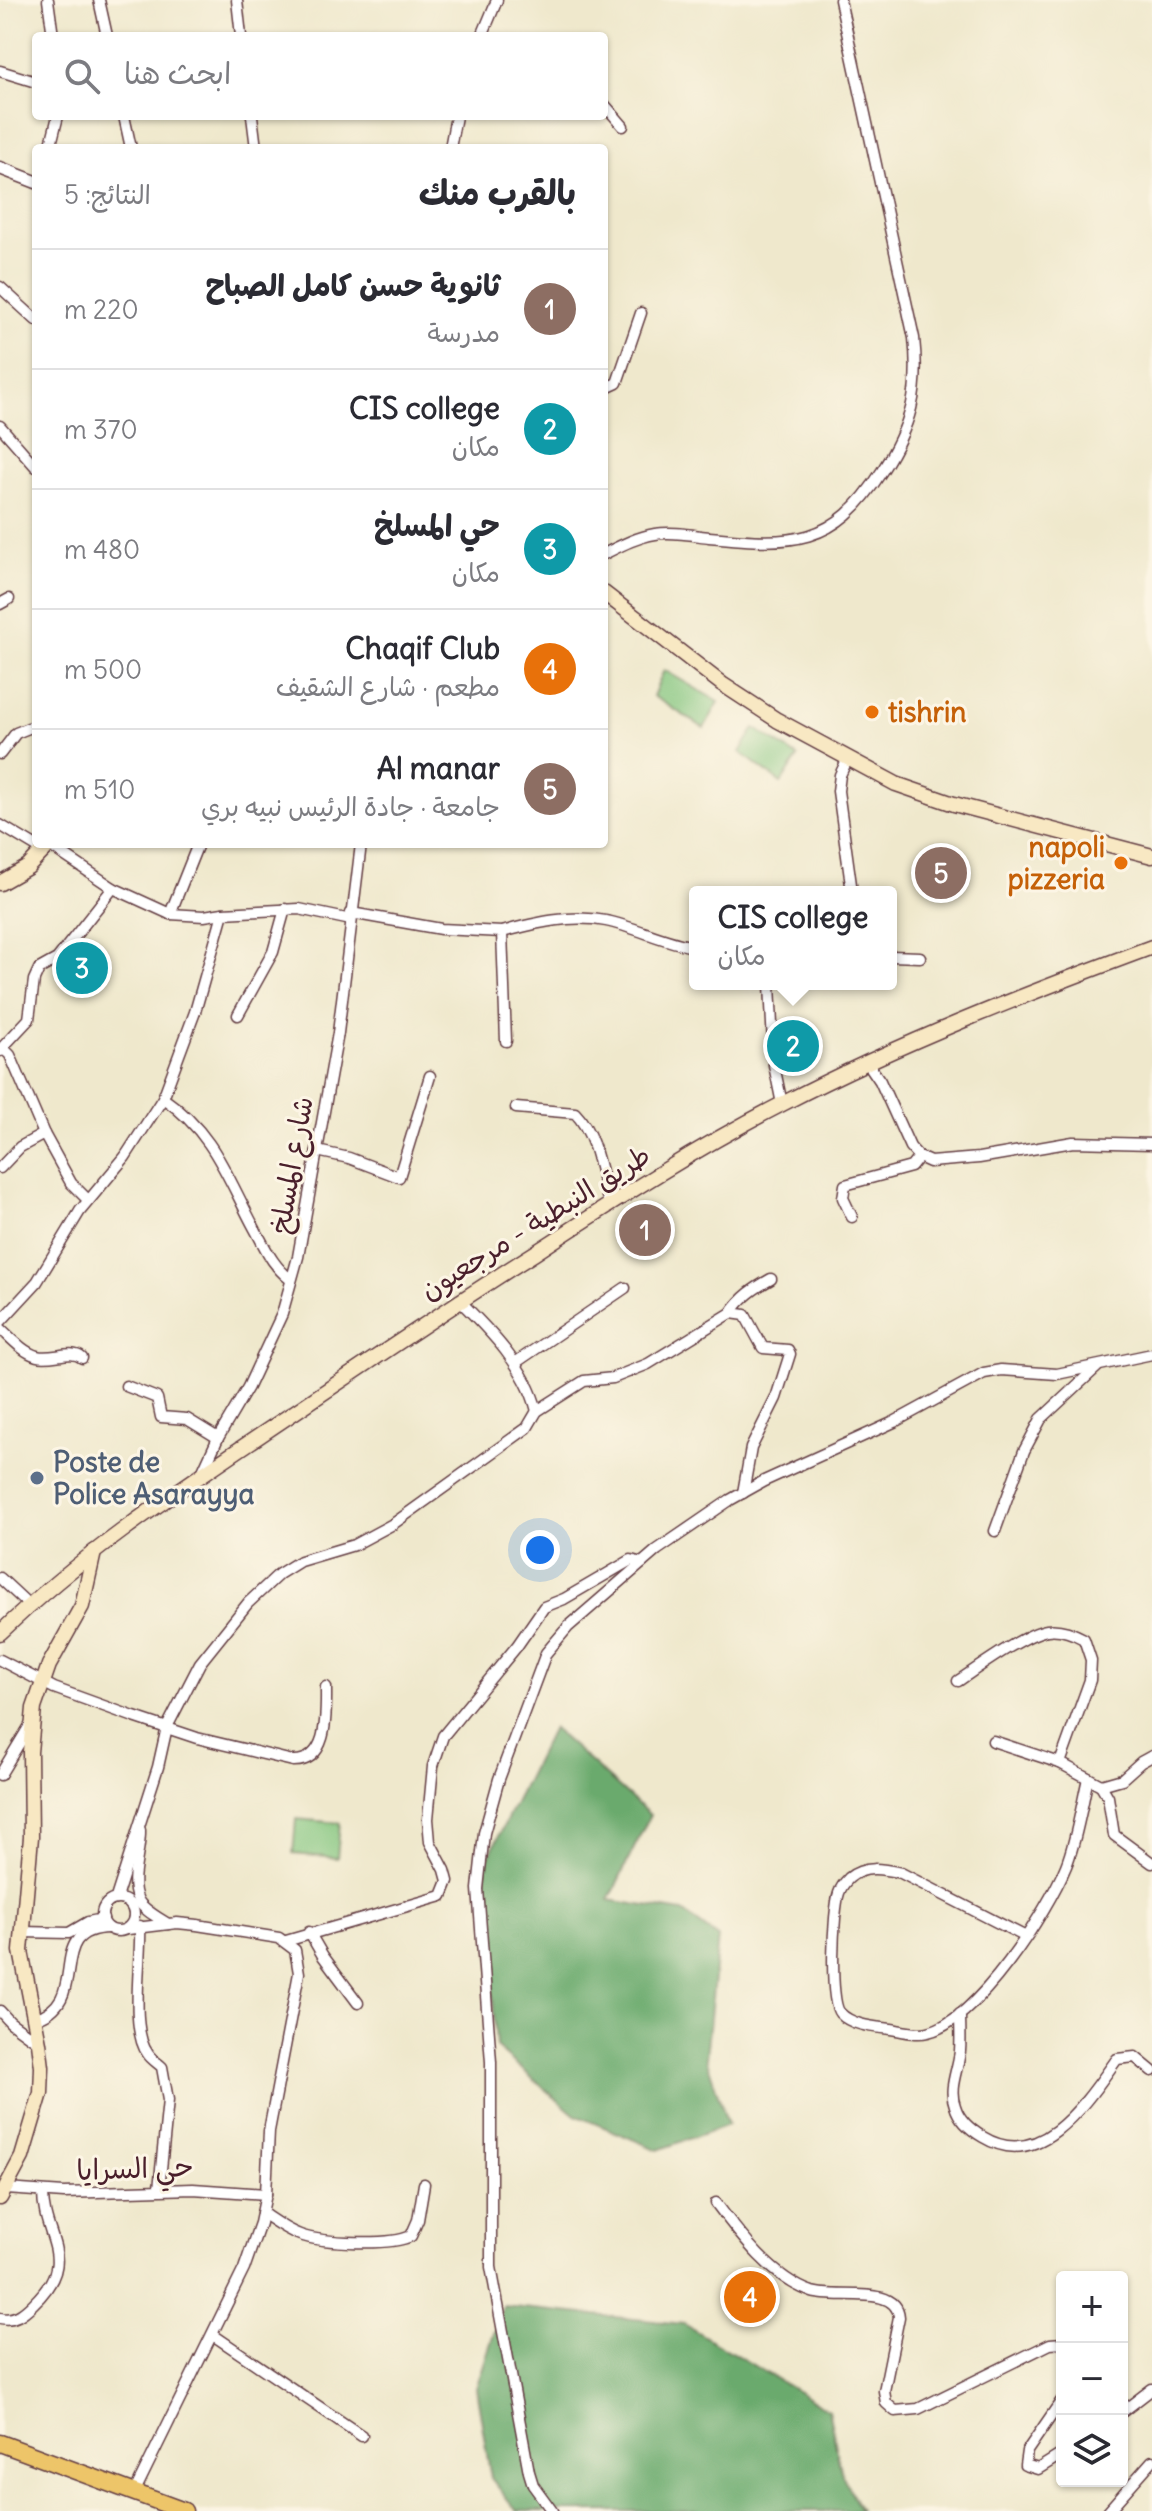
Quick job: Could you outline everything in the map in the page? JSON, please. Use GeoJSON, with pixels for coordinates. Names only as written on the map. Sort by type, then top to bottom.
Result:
{"type":"FeatureCollection","features":[{"type":"Feature","properties":{"kind":"main road"},"geometry":{"type":"LineString","coordinates":[[608,596],[722,684],[777,720],[896,784],[922,794],[1152,856]]}},
{"type":"Feature","properties":{"kind":"main road"},"geometry":{"type":"LineString","coordinates":[[0,883],[28,867],[47,848]]}},
{"type":"Feature","properties":{"kind":"main road","name":"طريق النبطية - مرجعيون"},"geometry":{"type":"LineString","coordinates":[[0,1633],[94,1552],[201,1475],[459,1300],[609,1204],[782,1104],[867,1062],[1152,947]]}},
{"type":"Feature","properties":{"kind":"main road"},"geometry":{"type":"LineString","coordinates":[[3,2193],[22,2157],[37,2108],[42,2067],[24,1972],[21,1932],[31,1837],[30,1752],[33,1720],[41,1681],[82,1606],[94,1552]]}},
{"type":"Feature","properties":{"kind":"main road"},"geometry":{"type":"LineString","coordinates":[[0,2443],[184,2511]]}},
{"type":"Feature","properties":{"kind":"street"},"geometry":{"type":"LineString","coordinates":[[48,0],[52,32]]}},
{"type":"Feature","properties":{"kind":"street"},"geometry":{"type":"LineString","coordinates":[[99,0],[106,32]]}},
{"type":"Feature","properties":{"kind":"street"},"geometry":{"type":"LineString","coordinates":[[237,0],[241,32]]}},
{"type":"Feature","properties":{"kind":"street"},"geometry":{"type":"LineString","coordinates":[[484,32],[497,0]]}},
{"type":"Feature","properties":{"kind":"street"},"geometry":{"type":"LineString","coordinates":[[608,552],[655,534],[776,542],[821,531],[841,521],[870,491],[911,415],[917,366],[914,338],[840,0]]}},
{"type":"Feature","properties":{"kind":"street"},"geometry":{"type":"LineString","coordinates":[[0,71],[32,81]]}},
{"type":"Feature","properties":{"kind":"street"},"geometry":{"type":"LineString","coordinates":[[608,109],[623,126]]}},
{"type":"Feature","properties":{"kind":"street"},"geometry":{"type":"LineString","coordinates":[[51,144],[57,120]]}},
{"type":"Feature","properties":{"kind":"street"},"geometry":{"type":"LineString","coordinates":[[125,120],[130,144]]}},
{"type":"Feature","properties":{"kind":"street"},"geometry":{"type":"LineString","coordinates":[[252,120],[256,144]]}},
{"type":"Feature","properties":{"kind":"street"},"geometry":{"type":"LineString","coordinates":[[451,144],[455,120]]}},
{"type":"Feature","properties":{"kind":"street"},"geometry":{"type":"LineString","coordinates":[[0,168],[32,180]]}},
{"type":"Feature","properties":{"kind":"street"},"geometry":{"type":"LineString","coordinates":[[0,287],[32,316]]}},
{"type":"Feature","properties":{"kind":"street"},"geometry":{"type":"LineString","coordinates":[[608,387],[617,383],[641,313]]}},
{"type":"Feature","properties":{"kind":"street"},"geometry":{"type":"LineString","coordinates":[[0,426],[32,462]]}},
{"type":"Feature","properties":{"kind":"street"},"geometry":{"type":"LineString","coordinates":[[0,754],[16,733],[32,727]]}},
{"type":"Feature","properties":{"kind":"street"},"geometry":{"type":"LineString","coordinates":[[848,758],[840,775],[838,791],[851,886]]}},
{"type":"Feature","properties":{"kind":"street"},"geometry":{"type":"LineString","coordinates":[[0,825],[32,840]]}},
{"type":"Feature","properties":{"kind":"street"},"geometry":{"type":"LineString","coordinates":[[50,848],[113,888],[170,914],[204,916],[285,909],[441,929],[502,932],[544,922],[589,919],[606,921],[689,946]]}},
{"type":"Feature","properties":{"kind":"street"},"geometry":{"type":"LineString","coordinates":[[170,914],[196,848]]}},
{"type":"Feature","properties":{"kind":"street","name":"شارع المسلخ"},"geometry":{"type":"LineString","coordinates":[[201,1475],[276,1327],[304,1233],[338,1033],[360,848]]}},
{"type":"Feature","properties":{"kind":"street"},"geometry":{"type":"LineString","coordinates":[[0,1050],[29,1019],[34,980],[39,969],[57,959],[113,888]]}},
{"type":"Feature","properties":{"kind":"street"},"geometry":{"type":"LineString","coordinates":[[238,1015],[273,952],[285,909]]}},
{"type":"Feature","properties":{"kind":"street"},"geometry":{"type":"LineString","coordinates":[[82,1358],[74,1354],[51,1358],[36,1356],[21,1347],[0,1325],[37,1282],[88,1200],[125,1157],[163,1098],[195,1012],[223,913]]}},
{"type":"Feature","properties":{"kind":"street"},"geometry":{"type":"LineString","coordinates":[[502,932],[506,1041]]}},
{"type":"Feature","properties":{"kind":"street"},"geometry":{"type":"LineString","coordinates":[[897,956],[920,957]]}},
{"type":"Feature","properties":{"kind":"street"},"geometry":{"type":"LineString","coordinates":[[770,990],[774,1065],[782,1104]]}},
{"type":"Feature","properties":{"kind":"street"},"geometry":{"type":"LineString","coordinates":[[0,1050],[10,1055],[44,1134],[71,1183],[88,1200]]}},
{"type":"Feature","properties":{"kind":"street"},"geometry":{"type":"LineString","coordinates":[[867,1062],[880,1081],[910,1147],[919,1157],[930,1162],[944,1163],[1073,1142],[1152,1144]]}},
{"type":"Feature","properties":{"kind":"street"},"geometry":{"type":"LineString","coordinates":[[317,1151],[349,1158],[399,1177],[430,1076]]}},
{"type":"Feature","properties":{"kind":"street"},"geometry":{"type":"LineString","coordinates":[[163,1098],[193,1122],[215,1149],[267,1255],[290,1279]]}},
{"type":"Feature","properties":{"kind":"street"},"geometry":{"type":"LineString","coordinates":[[516,1108],[575,1113],[583,1120],[609,1204]]}},
{"type":"Feature","properties":{"kind":"street"},"geometry":{"type":"LineString","coordinates":[[0,1168],[20,1147],[44,1134]]}},
{"type":"Feature","properties":{"kind":"street"},"geometry":{"type":"LineString","coordinates":[[852,1217],[843,1198],[845,1185],[911,1167],[919,1157]]}},
{"type":"Feature","properties":{"kind":"street"},"geometry":{"type":"LineString","coordinates":[[116,1898],[158,1767],[167,1727],[200,1663],[248,1603],[279,1574],[300,1561],[354,1545],[393,1524],[527,1428],[537,1411],[584,1381],[613,1378],[662,1357],[731,1313],[751,1291],[771,1279]]}},
{"type":"Feature","properties":{"kind":"street"},"geometry":{"type":"LineString","coordinates":[[515,1363],[625,1288]]}},
{"type":"Feature","properties":{"kind":"street"},"geometry":{"type":"LineString","coordinates":[[459,1300],[515,1363],[537,1411]]}},
{"type":"Feature","properties":{"kind":"street"},"geometry":{"type":"LineString","coordinates":[[731,1313],[745,1315],[763,1348],[788,1350],[790,1354],[776,1398],[751,1448],[743,1493]]}},
{"type":"Feature","properties":{"kind":"street"},"geometry":{"type":"LineString","coordinates":[[552,2511],[533,2485],[529,2472],[493,2284],[490,2247],[491,2062],[478,1889],[484,1833],[499,1779],[546,1653],[568,1627],[642,1563],[679,1534],[743,1493],[894,1422],[984,1373],[1001,1370],[1057,1374],[1152,1354]]}},
{"type":"Feature","properties":{"kind":"street"},"geometry":{"type":"LineString","coordinates":[[995,1531],[1024,1451],[1041,1419],[1098,1366]]}},
{"type":"Feature","properties":{"kind":"street"},"geometry":{"type":"LineString","coordinates":[[126,1386],[157,1398],[161,1417],[187,1419],[218,1438]]}},
{"type":"Feature","properties":{"kind":"street"},"geometry":{"type":"LineString","coordinates":[[286,1941],[442,1896],[448,1881],[430,1842],[428,1819],[431,1779],[443,1736],[517,1646],[544,1607],[564,1599],[631,1560],[642,1563]]}},
{"type":"Feature","properties":{"kind":"street"},"geometry":{"type":"LineString","coordinates":[[0,1578],[29,1605]]}},
{"type":"Feature","properties":{"kind":"street"},"geometry":{"type":"LineString","coordinates":[[958,1681],[1021,1641],[1046,1630],[1073,1633],[1084,1639],[1091,1660],[1090,1680],[1060,1763]]}},
{"type":"Feature","properties":{"kind":"street"},"geometry":{"type":"LineString","coordinates":[[0,1660],[79,1697],[167,1727],[253,1753],[303,1761],[314,1756],[319,1747],[326,1687]]}},
{"type":"Feature","properties":{"kind":"street"},"geometry":{"type":"LineString","coordinates":[[0,1775],[33,1720]]}},
{"type":"Feature","properties":{"kind":"street"},"geometry":{"type":"LineString","coordinates":[[993,1741],[1060,1763],[1101,1785],[1108,1797],[1114,1835],[1152,1863]]}},
{"type":"Feature","properties":{"kind":"street"},"geometry":{"type":"LineString","coordinates":[[1101,1785],[1122,1779],[1152,1756]]}},
{"type":"Feature","properties":{"kind":"street"},"geometry":{"type":"LineString","coordinates":[[1026,1937],[901,1873],[879,1868],[865,1869],[846,1881],[837,1901],[834,1995],[837,2010],[843,2017],[859,2024],[912,2033],[936,2029],[960,2014],[1016,1954],[1026,1937],[1066,1866],[1088,1778]]}},
{"type":"Feature","properties":{"kind":"street"},"geometry":{"type":"LineString","coordinates":[[128,1929],[134,1921],[141,1845],[139,1824]]}},
{"type":"Feature","properties":{"kind":"street"},"geometry":{"type":"LineString","coordinates":[[105,1924],[103,1909],[116,1898],[168,1924]]}},
{"type":"Feature","properties":{"kind":"street"},"geometry":{"type":"LineString","coordinates":[[21,1932],[69,1933],[88,1922],[105,1924],[118,1931],[140,1926],[197,1925],[266,1935],[286,1941],[296,1953],[298,1984],[269,2131],[266,2194],[248,2261],[135,2491]]}},
{"type":"Feature","properties":{"kind":"street"},"geometry":{"type":"LineString","coordinates":[[34,2019],[51,2012],[64,1996],[71,1953],[78,1938],[105,1924]]}},
{"type":"Feature","properties":{"kind":"street"},"geometry":{"type":"LineString","coordinates":[[140,1926],[139,2030],[147,2054],[162,2067],[168,2100],[159,2189]]}},
{"type":"Feature","properties":{"kind":"street"},"geometry":{"type":"LineString","coordinates":[[309,1932],[358,2003]]}},
{"type":"Feature","properties":{"kind":"street"},"geometry":{"type":"LineString","coordinates":[[0,2011],[39,2043]]}},
{"type":"Feature","properties":{"kind":"street"},"geometry":{"type":"LineString","coordinates":[[960,2014],[960,2051],[952,2089],[954,2104],[960,2118],[973,2131],[1005,2147],[1021,2147],[1053,2133],[1082,2107],[1117,2059],[1135,2057],[1152,2071]]}},
{"type":"Feature","properties":{"kind":"street"},"geometry":{"type":"LineString","coordinates":[[262,2213],[309,2238],[365,2244],[400,2241],[411,2236],[417,2227],[424,2184]]}},
{"type":"Feature","properties":{"kind":"street","name":"حي السرايا"},"geometry":{"type":"LineString","coordinates":[[3,2193],[159,2189],[266,2194]]}},
{"type":"Feature","properties":{"kind":"street"},"geometry":{"type":"LineString","coordinates":[[0,2318],[23,2314],[39,2298],[55,2271],[58,2254],[43,2204],[43,2193]]}},
{"type":"Feature","properties":{"kind":"street"},"geometry":{"type":"LineString","coordinates":[[716,2203],[763,2257],[807,2290],[836,2296],[875,2295],[894,2302],[899,2317],[884,2391],[886,2403],[895,2411],[918,2409],[1056,2344]]}},
{"type":"Feature","properties":{"kind":"street"},"geometry":{"type":"LineString","coordinates":[[213,2335],[362,2436]]}},
{"type":"Feature","properties":{"kind":"street"},"geometry":{"type":"LineString","coordinates":[[1128,2407],[1152,2389]]}},
{"type":"Feature","properties":{"kind":"street"},"geometry":{"type":"LineString","coordinates":[[1056,2409],[1027,2451],[1025,2465],[1038,2469],[1056,2458]]}},
{"type":"Feature","properties":{"kind":"street"},"geometry":{"type":"LineString","coordinates":[[1108,2511],[1152,2461]]}},
{"type":"Feature","properties":{"kind":"green space"},"geometry":{"type":"Polygon","coordinates":[[[664,670],[719,702],[704,728],[653,696],[664,670]]]}},
{"type":"Feature","properties":{"kind":"green space"},"geometry":{"type":"Polygon","coordinates":[[[755,728],[798,757],[781,783],[740,752],[755,728]]]}},
{"type":"Feature","properties":{"kind":"green space"},"geometry":{"type":"Polygon","coordinates":[[[552,1728],[650,1815],[609,1900],[683,1912],[718,1938],[706,2058],[728,2125],[658,2150],[575,2115],[496,2047],[485,1864],[552,1728]]]}},
{"type":"Feature","properties":{"kind":"green space"},"geometry":{"type":"Polygon","coordinates":[[[296,1819],[340,1823],[337,1858],[293,1854],[296,1819]]]}},
{"type":"Feature","properties":{"kind":"green space"},"geometry":{"type":"Polygon","coordinates":[[[503,2306],[684,2324],[828,2410],[842,2475],[860,2511],[517,2511],[491,2478],[476,2388],[503,2306]]]}},
{"type":"Feature","properties":{"kind":"place","name":"tishrin"},"geometry":{"type":"Point","coordinates":[872,712]}},
{"type":"Feature","properties":{"kind":"place","name":"napoli pizzeria"},"geometry":{"type":"Point","coordinates":[1121,863]}},
{"type":"Feature","properties":{"kind":"place","name":"Al manar"},"geometry":{"type":"Point","coordinates":[941,873]}},
{"type":"Feature","properties":{"kind":"place","name":"حي المسلخ"},"geometry":{"type":"Point","coordinates":[82,968]}},
{"type":"Feature","properties":{"kind":"place","name":"CIS college"},"geometry":{"type":"Point","coordinates":[793,1046]}},
{"type":"Feature","properties":{"kind":"place","name":"ثانوية حسن كامل الصباح"},"geometry":{"type":"Point","coordinates":[645,1230]}},
{"type":"Feature","properties":{"kind":"place","name":"Poste de Police Asarayya"},"geometry":{"type":"Point","coordinates":[37,1478]}},
{"type":"Feature","properties":{"kind":"place","name":"Chaqif Club"},"geometry":{"type":"Point","coordinates":[750,2297]}}]}
